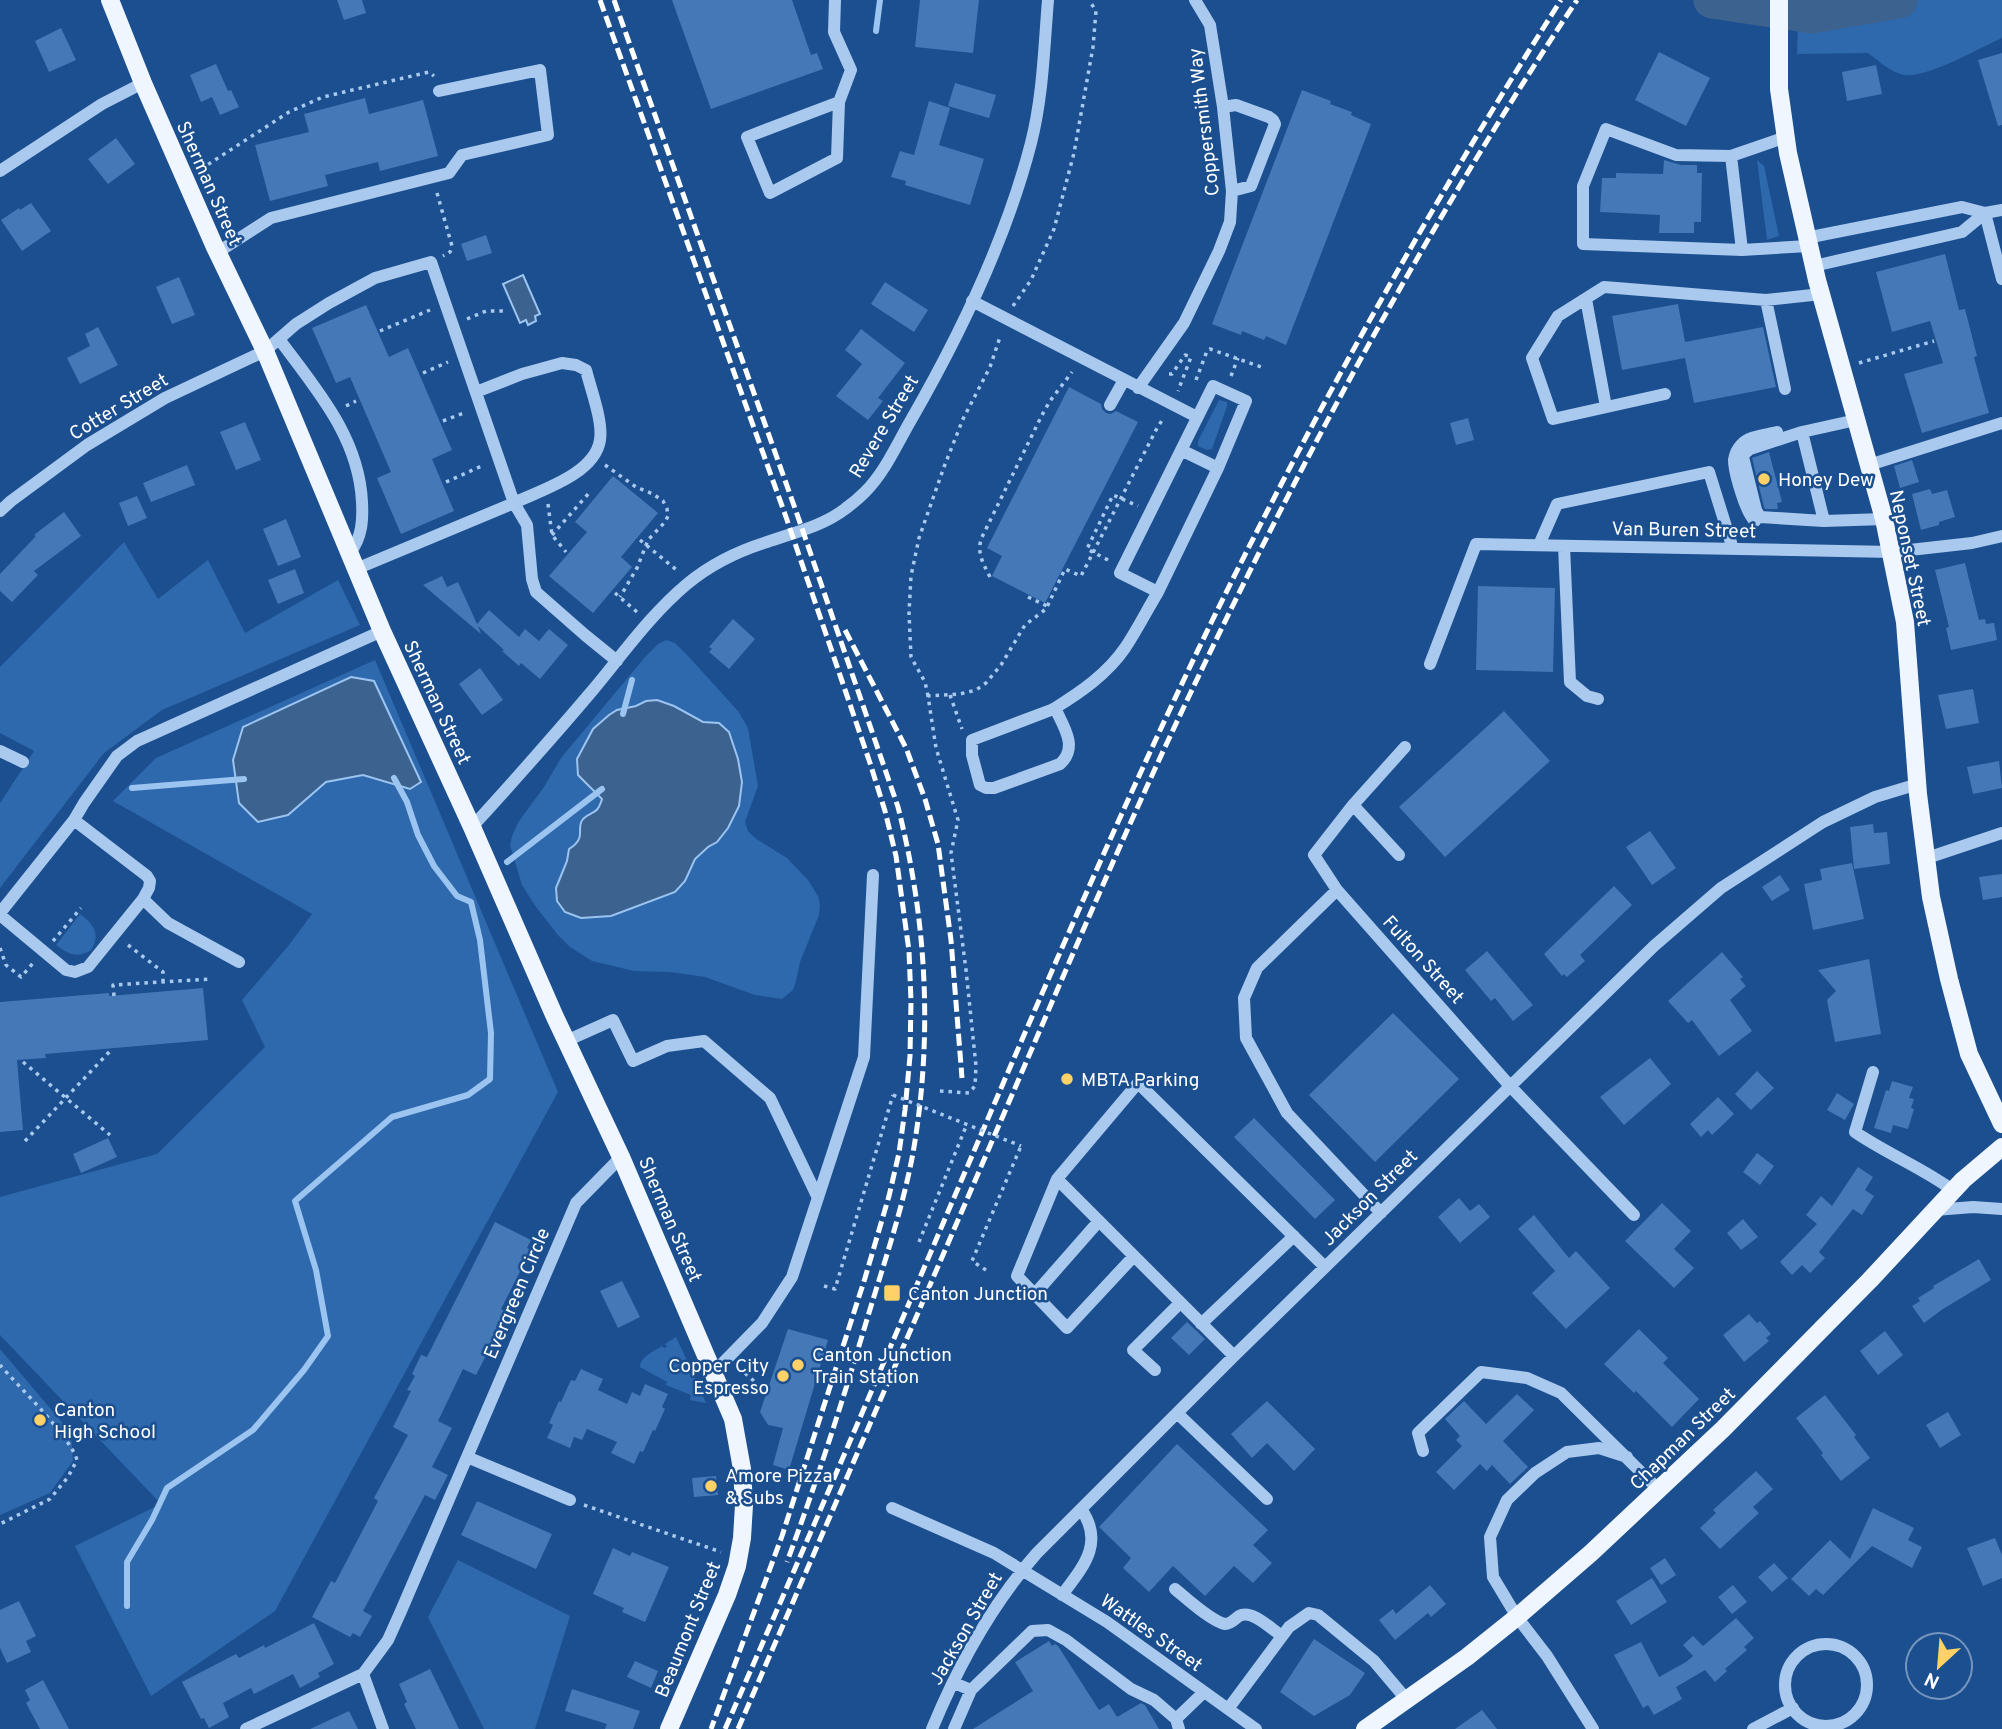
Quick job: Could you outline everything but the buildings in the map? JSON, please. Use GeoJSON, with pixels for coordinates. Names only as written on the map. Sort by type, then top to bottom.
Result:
{"type":"FeatureCollection","features":[{"type":"Feature","properties":{"kind":"main road","name":"Sherman Street"},"geometry":{"type":"LineString","coordinates":[[110,0],[143,83],[218,252],[272,345],[382,631],[621,1157],[733,1419]]}},
{"type":"Feature","properties":{"kind":"main road","name":"Neponset Street"},"geometry":{"type":"LineString","coordinates":[[1779,0],[1779,89],[1807,242],[1884,519],[1905,622],[1918,784],[1931,897],[1969,1054],[2002,1124]]}},
{"type":"Feature","properties":{"kind":"main road","name":"Chapman Street"},"geometry":{"type":"LineString","coordinates":[[1365,1729],[1467,1657],[1591,1553],[1733,1419],[1954,1191],[2002,1147]]}},
{"type":"Feature","properties":{"kind":"main road","name":"Beaumont Street"},"geometry":{"type":"LineString","coordinates":[[669,1729],[737,1566],[744,1505],[742,1469],[733,1419]]}},
{"type":"Feature","properties":{"kind":"street"},"geometry":{"type":"LineString","coordinates":[[835,0],[834,32],[851,70],[839,102],[837,158],[769,193],[747,137],[839,102]]}},
{"type":"Feature","properties":{"kind":"street","name":"Revere Street"},"geometry":{"type":"LineString","coordinates":[[472,827],[675,595],[713,565],[737,553],[810,527],[841,512],[865,493],[877,478],[931,385],[985,276],[1010,209],[1031,140],[1041,83],[1048,0]]}},
{"type":"Feature","properties":{"kind":"street","name":"Coppersmith Way"},"geometry":{"type":"LineString","coordinates":[[1138,388],[1184,323],[1230,222],[1232,191],[1210,24],[1195,0]]}},
{"type":"Feature","properties":{"kind":"street"},"geometry":{"type":"LineString","coordinates":[[218,252],[271,218],[449,173],[463,155],[548,135],[540,70],[439,91]]}},
{"type":"Feature","properties":{"kind":"street"},"geometry":{"type":"LineString","coordinates":[[0,171],[102,104],[143,83]]}},
{"type":"Feature","properties":{"kind":"street"},"geometry":{"type":"LineString","coordinates":[[1223,107],[1236,105],[1269,117],[1275,124],[1251,186],[1232,191]]}},
{"type":"Feature","properties":{"kind":"street"},"geometry":{"type":"LineString","coordinates":[[1786,136],[1731,156],[1676,155],[1606,129],[1583,186],[1583,244],[1742,250],[1807,242],[1962,207],[1985,212],[2002,210]]}},
{"type":"Feature","properties":{"kind":"street"},"geometry":{"type":"LineString","coordinates":[[1731,156],[1742,250]]}},
{"type":"Feature","properties":{"kind":"street"},"geometry":{"type":"LineString","coordinates":[[1814,266],[1962,232],[1985,212]]}},
{"type":"Feature","properties":{"kind":"street"},"geometry":{"type":"LineString","coordinates":[[1985,212],[2002,279]]}},
{"type":"Feature","properties":{"kind":"street"},"geometry":{"type":"LineString","coordinates":[[431,262],[514,503],[527,526],[532,579],[536,592],[617,661]]}},
{"type":"Feature","properties":{"kind":"street","name":"Cotter Street"},"geometry":{"type":"LineString","coordinates":[[0,511],[87,445],[165,398],[272,345],[296,324],[329,303],[375,278],[431,262]]}},
{"type":"Feature","properties":{"kind":"street"},"geometry":{"type":"LineString","coordinates":[[1665,394],[1553,419],[1532,358],[1558,316],[1604,287],[1766,300],[1821,294]]}},
{"type":"Feature","properties":{"kind":"street"},"geometry":{"type":"LineString","coordinates":[[1586,299],[1605,407]]}},
{"type":"Feature","properties":{"kind":"street"},"geometry":{"type":"LineString","coordinates":[[1766,300],[1785,389]]}},
{"type":"Feature","properties":{"kind":"street"},"geometry":{"type":"LineString","coordinates":[[972,302],[1197,417]]}},
{"type":"Feature","properties":{"kind":"street"},"geometry":{"type":"LineString","coordinates":[[272,345],[333,411],[354,455],[362,489],[363,518],[353,561]]}},
{"type":"Feature","properties":{"kind":"street"},"geometry":{"type":"LineString","coordinates":[[353,561],[514,503],[569,477],[593,457],[600,440],[599,423],[586,370],[562,363],[522,374],[476,392]]}},
{"type":"Feature","properties":{"kind":"street"},"geometry":{"type":"LineString","coordinates":[[1110,405],[1124,380]]}},
{"type":"Feature","properties":{"kind":"street"},"geometry":{"type":"LineString","coordinates":[[1055,708],[1070,745],[1066,758],[1060,764],[994,788],[980,785],[972,755],[972,740],[1055,708],[1081,692],[1106,670],[1124,649],[1158,592],[1218,468],[1246,401],[1213,386],[1120,573],[1158,592]]}},
{"type":"Feature","properties":{"kind":"street"},"geometry":{"type":"LineString","coordinates":[[1856,420],[1802,432],[1749,449],[1743,457],[1756,510],[1760,517],[1824,521],[1884,519]]}},
{"type":"Feature","properties":{"kind":"street"},"geometry":{"type":"LineString","coordinates":[[1869,465],[2002,423]]}},
{"type":"Feature","properties":{"kind":"street"},"geometry":{"type":"LineString","coordinates":[[1802,432],[1824,521]]}},
{"type":"Feature","properties":{"kind":"street"},"geometry":{"type":"LineString","coordinates":[[1181,450],[1218,468]]}},
{"type":"Feature","properties":{"kind":"street"},"geometry":{"type":"LineString","coordinates":[[1539,545],[1557,504],[1709,472],[1733,549]]}},
{"type":"Feature","properties":{"kind":"street","name":"Van Buren Street"},"geometry":{"type":"LineString","coordinates":[[1430,663],[1476,544],[1892,552],[1972,543],[2002,536]]}},
{"type":"Feature","properties":{"kind":"street"},"geometry":{"type":"LineString","coordinates":[[1564,546],[1570,682],[1587,696],[1598,699]]}},
{"type":"Feature","properties":{"kind":"street"},"geometry":{"type":"LineString","coordinates":[[74,820],[150,881],[143,899],[88,967],[75,972],[66,970],[0,914],[74,820],[117,756],[137,741],[382,631]]}},
{"type":"Feature","properties":{"kind":"street"},"geometry":{"type":"LineString","coordinates":[[1399,855],[1353,805],[1405,747]]}},
{"type":"Feature","properties":{"kind":"street"},"geometry":{"type":"LineString","coordinates":[[0,751],[23,762]]}},
{"type":"Feature","properties":{"kind":"street","name":"Jackson Street"},"geometry":{"type":"LineString","coordinates":[[932,1729],[975,1642],[996,1606],[1022,1571],[1234,1356],[1654,946],[1721,888],[1823,821],[1875,797],[1918,784]]}},
{"type":"Feature","properties":{"kind":"street","name":"Fulton Street"},"geometry":{"type":"LineString","coordinates":[[1353,805],[1314,855],[1337,890],[1510,1086],[1634,1215]]}},
{"type":"Feature","properties":{"kind":"street"},"geometry":{"type":"LineString","coordinates":[[1927,858],[2002,833]]}},
{"type":"Feature","properties":{"kind":"street"},"geometry":{"type":"LineString","coordinates":[[714,1373],[762,1324],[792,1277],[864,1057],[873,875]]}},
{"type":"Feature","properties":{"kind":"street"},"geometry":{"type":"LineString","coordinates":[[1337,890],[1257,968],[1244,998],[1246,1038],[1287,1114],[1381,1213]]}},
{"type":"Feature","properties":{"kind":"street"},"geometry":{"type":"LineString","coordinates":[[143,899],[168,923],[239,962]]}},
{"type":"Feature","properties":{"kind":"street"},"geometry":{"type":"LineString","coordinates":[[566,1041],[613,1020],[633,1061],[667,1046],[704,1041],[770,1098],[818,1198]]}},
{"type":"Feature","properties":{"kind":"street"},"geometry":{"type":"LineString","coordinates":[[1873,1072],[1855,1132],[1905,1163],[1934,1176],[1954,1191]]}},
{"type":"Feature","properties":{"kind":"street"},"geometry":{"type":"LineString","coordinates":[[1134,1256],[1067,1328],[1017,1276],[1057,1179],[1138,1083],[1325,1268]]}},
{"type":"Feature","properties":{"kind":"street","name":"Evergreen Circle"},"geometry":{"type":"LineString","coordinates":[[246,1729],[363,1675],[388,1640],[576,1203],[621,1157]]}},
{"type":"Feature","properties":{"kind":"street"},"geometry":{"type":"LineString","coordinates":[[1057,1179],[1234,1356]]}},
{"type":"Feature","properties":{"kind":"street"},"geometry":{"type":"LineString","coordinates":[[1936,1210],[1973,1207],[2002,1209]]}},
{"type":"Feature","properties":{"kind":"street"},"geometry":{"type":"LineString","coordinates":[[1034,1295],[1099,1221]]}},
{"type":"Feature","properties":{"kind":"street"},"geometry":{"type":"LineString","coordinates":[[1201,1324],[1294,1236]]}},
{"type":"Feature","properties":{"kind":"street"},"geometry":{"type":"LineString","coordinates":[[1155,1370],[1133,1350],[1180,1303]]}},
{"type":"Feature","properties":{"kind":"street"},"geometry":{"type":"LineString","coordinates":[[1423,1451],[1418,1433],[1481,1372],[1527,1378],[1561,1393],[1659,1490]]}},
{"type":"Feature","properties":{"kind":"street"},"geometry":{"type":"LineString","coordinates":[[1177,1413],[1267,1499]]}},
{"type":"Feature","properties":{"kind":"street"},"geometry":{"type":"LineString","coordinates":[[1592,1729],[1493,1577],[1490,1537],[1507,1500],[1535,1473],[1567,1452],[1599,1448],[1627,1457]]}},
{"type":"Feature","properties":{"kind":"street"},"geometry":{"type":"LineString","coordinates":[[467,1457],[570,1500]]}},
{"type":"Feature","properties":{"kind":"street","name":"Wattles Street"},"geometry":{"type":"LineString","coordinates":[[892,1508],[995,1553],[1107,1622],[1256,1729]]}},
{"type":"Feature","properties":{"kind":"street"},"geometry":{"type":"LineString","coordinates":[[1062,1595],[1085,1565],[1090,1553],[1090,1522],[1081,1509]]}},
{"type":"Feature","properties":{"kind":"street"},"geometry":{"type":"LineString","coordinates":[[1175,1589],[1224,1624],[1231,1623],[1242,1614],[1249,1614],[1282,1636]]}},
{"type":"Feature","properties":{"kind":"street"},"geometry":{"type":"LineString","coordinates":[[1228,1709],[1289,1627],[1310,1613],[1318,1615],[1374,1661],[1407,1700]]}},
{"type":"Feature","properties":{"kind":"street"},"geometry":{"type":"LineString","coordinates":[[954,1729],[971,1690],[1032,1631],[1048,1630],[1066,1640],[1130,1689],[1154,1700],[1178,1724],[1204,1692]]}},
{"type":"Feature","properties":{"kind":"street"},"geometry":{"type":"LineString","coordinates":[[1831,1644],[1854,1655],[1866,1676],[1867,1688],[1857,1713],[1846,1721],[1821,1726],[1800,1716],[1793,1708],[1787,1696],[1788,1670],[1805,1650],[1817,1645],[1831,1644]]}},
{"type":"Feature","properties":{"kind":"street"},"geometry":{"type":"LineString","coordinates":[[363,1675],[383,1729]]}},
{"type":"Feature","properties":{"kind":"street"},"geometry":{"type":"LineString","coordinates":[[954,1683],[971,1690]]}},
{"type":"Feature","properties":{"kind":"street"},"geometry":{"type":"LineString","coordinates":[[1754,1729],[1793,1708]]}},
{"type":"Feature","properties":{"kind":"path"},"geometry":{"type":"LineString","coordinates":[[1013,306],[1031,281],[1054,229],[1074,153],[1093,47],[1096,11],[1089,0]]}},
{"type":"Feature","properties":{"kind":"path"},"geometry":{"type":"LineString","coordinates":[[197,171],[289,113],[323,97],[429,72],[433,73],[439,91]]}},
{"type":"Feature","properties":{"kind":"path"},"geometry":{"type":"LineString","coordinates":[[431,262],[450,252],[452,246],[433,177]]}},
{"type":"Feature","properties":{"kind":"path"},"geometry":{"type":"LineString","coordinates":[[486,311],[507,311]]}},
{"type":"Feature","properties":{"kind":"path"},"geometry":{"type":"LineString","coordinates":[[380,331],[414,316]]}},
{"type":"Feature","properties":{"kind":"path"},"geometry":{"type":"LineString","coordinates":[[940,1091],[969,1093],[975,1086],[976,1066],[951,853],[958,820],[936,748],[925,682],[911,657],[911,576],[919,538],[944,467],[963,419],[990,367],[1000,337]]}},
{"type":"Feature","properties":{"kind":"path"},"geometry":{"type":"LineString","coordinates":[[1859,363],[1934,341]]}},
{"type":"Feature","properties":{"kind":"path"},"geometry":{"type":"LineString","coordinates":[[1195,382],[1208,349],[1264,368]]}},
{"type":"Feature","properties":{"kind":"path"},"geometry":{"type":"LineString","coordinates":[[1166,370],[1171,375],[1185,355],[1191,358],[1178,391],[1186,395]]}},
{"type":"Feature","properties":{"kind":"path"},"geometry":{"type":"LineString","coordinates":[[1231,377],[1238,358]]}},
{"type":"Feature","properties":{"kind":"path"},"geometry":{"type":"LineString","coordinates":[[424,373],[435,367]]}},
{"type":"Feature","properties":{"kind":"path"},"geometry":{"type":"LineString","coordinates":[[990,577],[979,550],[982,537],[1050,401],[1072,372]]}},
{"type":"Feature","properties":{"kind":"path"},"geometry":{"type":"LineString","coordinates":[[928,696],[976,690],[986,683],[1007,656],[1025,625],[1047,607],[1065,569],[1081,576],[1166,414]]}},
{"type":"Feature","properties":{"kind":"path"},"geometry":{"type":"LineString","coordinates":[[443,421],[454,417]]}},
{"type":"Feature","properties":{"kind":"path"},"geometry":{"type":"LineString","coordinates":[[593,457],[663,501],[667,509],[665,522],[652,535],[620,597]]}},
{"type":"Feature","properties":{"kind":"path"},"geometry":{"type":"LineString","coordinates":[[446,482],[474,470]]}},
{"type":"Feature","properties":{"kind":"path"},"geometry":{"type":"LineString","coordinates":[[546,488],[552,536],[566,552]]}},
{"type":"Feature","properties":{"kind":"path"},"geometry":{"type":"LineString","coordinates":[[552,536],[589,493]]}},
{"type":"Feature","properties":{"kind":"path"},"geometry":{"type":"LineString","coordinates":[[1111,562],[1088,550],[1087,546],[1113,495],[1140,507]]}},
{"type":"Feature","properties":{"kind":"path"},"geometry":{"type":"LineString","coordinates":[[640,540],[680,573]]}},
{"type":"Feature","properties":{"kind":"path"},"geometry":{"type":"LineString","coordinates":[[615,593],[641,615]]}},
{"type":"Feature","properties":{"kind":"path"},"geometry":{"type":"LineString","coordinates":[[1028,597],[1047,607]]}},
{"type":"Feature","properties":{"kind":"path"},"geometry":{"type":"LineString","coordinates":[[950,695],[964,734],[972,740]]}},
{"type":"Feature","properties":{"kind":"path"},"geometry":{"type":"LineString","coordinates":[[52,942],[81,908]]}},
{"type":"Feature","properties":{"kind":"path"},"geometry":{"type":"LineString","coordinates":[[114,934],[163,972],[163,982]]}},
{"type":"Feature","properties":{"kind":"path"},"geometry":{"type":"LineString","coordinates":[[0,948],[6,965],[21,977],[35,961]]}},
{"type":"Feature","properties":{"kind":"path"},"geometry":{"type":"LineString","coordinates":[[114,996],[113,985],[210,979]]}},
{"type":"Feature","properties":{"kind":"path"},"geometry":{"type":"LineString","coordinates":[[25,1141],[112,1049]]}},
{"type":"Feature","properties":{"kind":"path"},"geometry":{"type":"LineString","coordinates":[[23,1062],[110,1135]]}},
{"type":"Feature","properties":{"kind":"path"},"geometry":{"type":"LineString","coordinates":[[824,1286],[835,1289],[893,1094],[1021,1146],[972,1261],[986,1270]]}},
{"type":"Feature","properties":{"kind":"path"},"geometry":{"type":"LineString","coordinates":[[919,1242],[967,1124]]}},
{"type":"Feature","properties":{"kind":"path"},"geometry":{"type":"LineString","coordinates":[[0,1365],[75,1451],[77,1460],[50,1500],[0,1524]]}},
{"type":"Feature","properties":{"kind":"path"},"geometry":{"type":"LineString","coordinates":[[745,1373],[767,1393]]}},
{"type":"Feature","properties":{"kind":"path"},"geometry":{"type":"LineString","coordinates":[[570,1500],[721,1552]]}},
{"type":"Feature","properties":{"kind":"shaded area"},"geometry":{"type":"Polygon","coordinates":[[[1799,0],[2002,0],[2002,38],[1940,67],[1915,75],[1905,75],[1890,69],[1868,53],[1797,54],[1799,0]]]}},
{"type":"Feature","properties":{"kind":"shaded area"},"geometry":{"type":"Polygon","coordinates":[[[1757,160],[1764,166],[1779,236],[1767,240],[1757,160]]]}},
{"type":"Feature","properties":{"kind":"shaded area"},"geometry":{"type":"Polygon","coordinates":[[[523,275],[540,314],[535,316],[536,321],[528,325],[526,320],[520,323],[503,284],[523,275]]]}},
{"type":"Feature","properties":{"kind":"shaded area"},"geometry":{"type":"Polygon","coordinates":[[[1219,400],[1227,402],[1227,406],[1212,449],[1207,450],[1198,446],[1198,441],[1219,400]]]}},
{"type":"Feature","properties":{"kind":"shaded area"},"geometry":{"type":"Polygon","coordinates":[[[124,542],[158,599],[208,560],[245,633],[338,580],[360,625],[162,710],[104,753],[0,888],[0,803],[34,751],[0,733],[0,667],[124,542]]]}},
{"type":"Feature","properties":{"kind":"shaded area"},"geometry":{"type":"Polygon","coordinates":[[[666,640],[675,643],[689,657],[738,711],[748,728],[758,786],[745,822],[748,831],[787,858],[808,880],[818,896],[819,915],[800,962],[793,990],[782,999],[755,995],[705,977],[634,971],[592,961],[570,947],[558,935],[522,885],[510,845],[519,821],[561,758],[645,657],[666,640]]]}},
{"type":"Feature","properties":{"kind":"shaded area"},"geometry":{"type":"Polygon","coordinates":[[[375,660],[558,1092],[275,1611],[151,1696],[75,1546],[161,1504],[0,1335],[0,1197],[157,1154],[265,1047],[242,1000],[312,914],[113,801],[156,758],[375,660]]]}},
{"type":"Feature","properties":{"kind":"shaded area"},"geometry":{"type":"Polygon","coordinates":[[[351,677],[374,681],[421,782],[410,789],[363,775],[326,782],[288,815],[258,822],[239,803],[233,760],[243,727],[351,677]]]}},
{"type":"Feature","properties":{"kind":"shaded area"},"geometry":{"type":"Polygon","coordinates":[[[657,700],[703,722],[719,723],[729,732],[742,782],[739,806],[728,828],[717,842],[695,859],[685,881],[675,892],[611,916],[581,918],[565,912],[557,901],[556,888],[569,849],[580,837],[583,819],[596,810],[602,799],[578,775],[577,759],[593,729],[609,715],[617,710],[657,700]]]}},
{"type":"Feature","properties":{"kind":"shaded area"},"geometry":{"type":"Polygon","coordinates":[[[80,914],[89,922],[96,935],[91,950],[73,954],[56,945],[80,914]]]}},
{"type":"Feature","properties":{"kind":"shaded area"},"geometry":{"type":"Polygon","coordinates":[[[676,1337],[706,1403],[690,1400],[691,1395],[666,1385],[667,1382],[640,1367],[642,1360],[648,1355],[662,1346],[667,1347],[665,1344],[676,1337]]]}},
{"type":"Feature","properties":{"kind":"shaded area"},"geometry":{"type":"Polygon","coordinates":[[[0,1349],[71,1433],[73,1461],[50,1493],[0,1515],[0,1349]]]}},
{"type":"Feature","properties":{"kind":"shaded area"},"geometry":{"type":"Polygon","coordinates":[[[458,1560],[570,1616],[535,1729],[484,1729],[428,1617],[458,1560]]]}},
{"type":"Feature","properties":{"kind":"waterway"},"geometry":{"type":"LineString","coordinates":[[876,31],[880,0]]}},
{"type":"Feature","properties":{"kind":"waterway"},"geometry":{"type":"LineString","coordinates":[[1712,0],[1812,15],[1899,0]]}},
{"type":"Feature","properties":{"kind":"waterway"},"geometry":{"type":"LineString","coordinates":[[623,714],[632,680]]}},
{"type":"Feature","properties":{"kind":"waterway"},"geometry":{"type":"LineString","coordinates":[[127,1606],[127,1562],[167,1488],[253,1430],[304,1370],[328,1336],[316,1270],[295,1201],[392,1117],[468,1095],[490,1079],[491,1033],[480,940],[471,902],[457,896],[434,866],[394,778]]}},
{"type":"Feature","properties":{"kind":"waterway"},"geometry":{"type":"LineString","coordinates":[[132,788],[244,779]]}},
{"type":"Feature","properties":{"kind":"waterway"},"geometry":{"type":"LineString","coordinates":[[507,862],[602,789]]}},
{"type":"Feature","properties":{"kind":"railway"},"geometry":{"type":"LineString","coordinates":[[600,0],[786,517],[870,763],[896,856],[909,951],[910,1056],[899,1153],[889,1196],[782,1536],[711,1729]]}},
{"type":"Feature","properties":{"kind":"railway"},"geometry":{"type":"LineString","coordinates":[[614,0],[898,807],[908,850],[921,936],[925,1023],[913,1153],[891,1240],[847,1386],[787,1562]]}},
{"type":"Feature","properties":{"kind":"railway"},"geometry":{"type":"LineString","coordinates":[[725,1729],[1076,917],[1211,623],[1292,464],[1377,307],[1467,152],[1561,0]]}},
{"type":"Feature","properties":{"kind":"railway"},"geometry":{"type":"LineString","coordinates":[[738,1729],[1102,887],[1212,649],[1307,459],[1410,272],[1463,180],[1577,0]]}},
{"type":"Feature","properties":{"kind":"railway"},"geometry":{"type":"LineString","coordinates":[[845,630],[906,748],[938,844],[951,940],[962,1078]]}},
{"type":"Feature","properties":{"kind":"place","name":"Honey Dew"},"geometry":{"type":"Point","coordinates":[1764,479]}},
{"type":"Feature","properties":{"kind":"place","name":"MBTA Parking"},"geometry":{"type":"Point","coordinates":[1067,1079]}},
{"type":"Feature","properties":{"kind":"place","name":"Canton Junction"},"geometry":{"type":"Point","coordinates":[892,1293]}},
{"type":"Feature","properties":{"kind":"place","name":"Canton Junction Train Station"},"geometry":{"type":"Point","coordinates":[798,1365]}},
{"type":"Feature","properties":{"kind":"place","name":"Copper City Espresso"},"geometry":{"type":"Point","coordinates":[783,1376]}},
{"type":"Feature","properties":{"kind":"place","name":"Canton High School"},"geometry":{"type":"Point","coordinates":[40,1420]}},
{"type":"Feature","properties":{"kind":"place","name":"Amore Pizza & Subs"},"geometry":{"type":"Point","coordinates":[711,1486]}}]}
